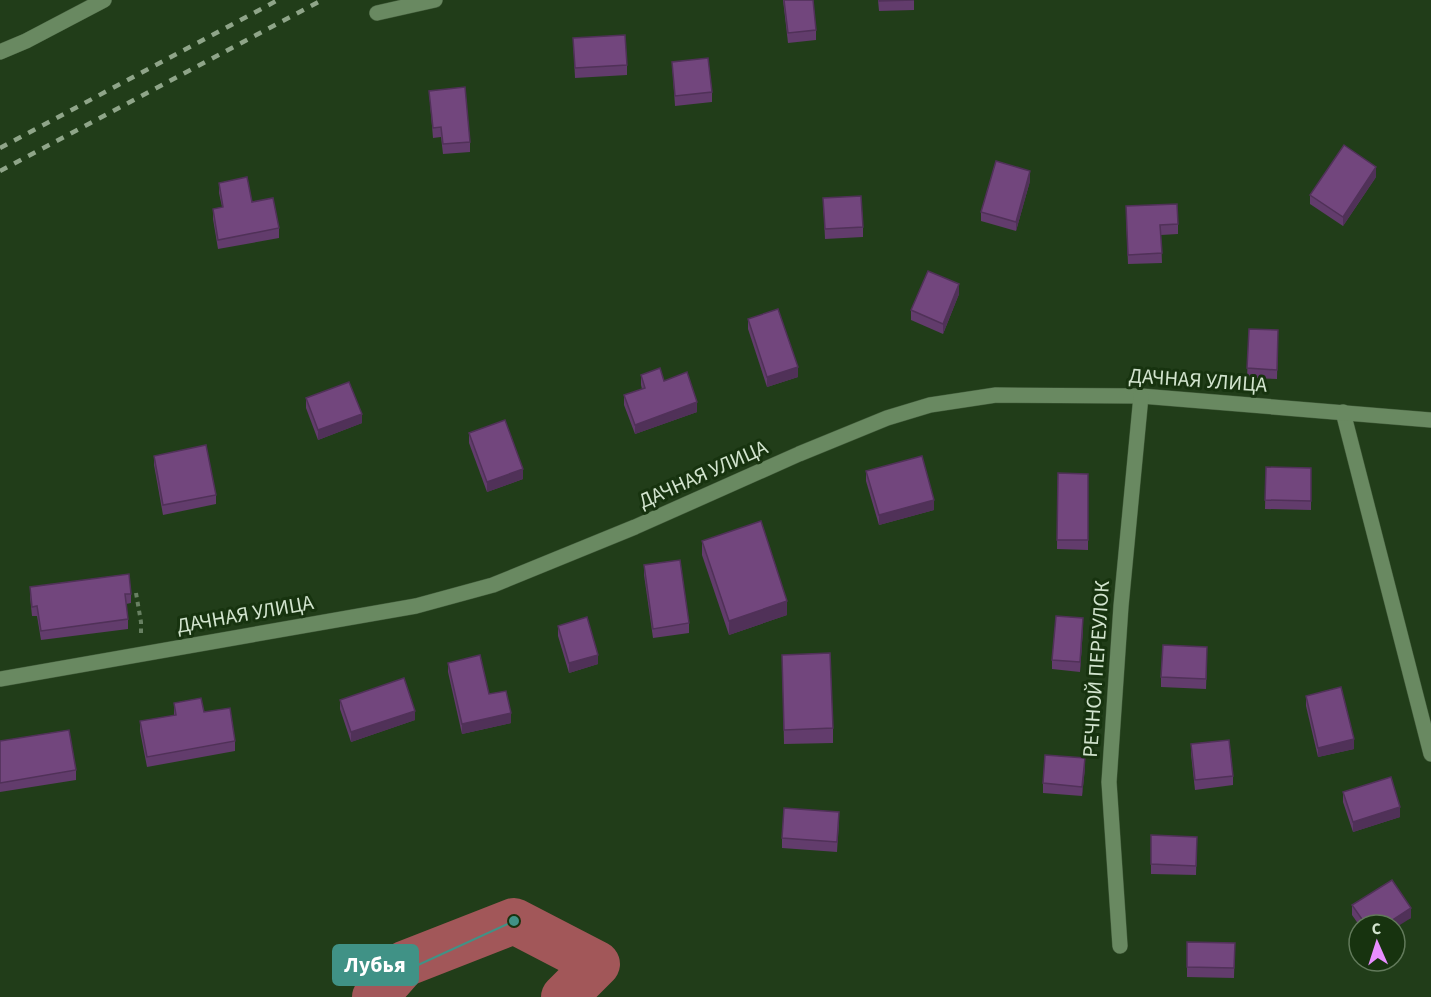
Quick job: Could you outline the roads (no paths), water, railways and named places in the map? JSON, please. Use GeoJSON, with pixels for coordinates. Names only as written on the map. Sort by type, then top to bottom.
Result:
{"type":"FeatureCollection","features":[{"type":"Feature","properties":{"kind":"street"},"geometry":{"type":"LineString","coordinates":[[0,52],[104,0]]}},
{"type":"Feature","properties":{"kind":"street"},"geometry":{"type":"LineString","coordinates":[[377,13],[435,0]]}},
{"type":"Feature","properties":{"kind":"street","name":"ДАЧНАЯ УЛИЦА"},"geometry":{"type":"LineString","coordinates":[[0,679],[416,606],[493,585],[635,527],[799,454],[887,418],[930,405],[996,395],[1141,396],[1431,420]]}},
{"type":"Feature","properties":{"kind":"street","name":"РЕЧНОЙ ПЕРЕУЛОК"},"geometry":{"type":"LineString","coordinates":[[1120,946],[1109,782],[1121,606],[1141,396]]}},
{"type":"Feature","properties":{"kind":"street"},"geometry":{"type":"LineString","coordinates":[[1343,412],[1431,754]]}},
{"type":"Feature","properties":{"kind":"waterway"},"geometry":{"type":"LineString","coordinates":[[375,997],[404,964],[514,921],[597,964],[564,997]]}},
{"type":"Feature","properties":{"kind":"railway"},"geometry":{"type":"LineString","coordinates":[[0,148],[278,0]]}},
{"type":"Feature","properties":{"kind":"railway"},"geometry":{"type":"LineString","coordinates":[[0,171],[322,0]]}},
{"type":"Feature","properties":{"kind":"place","name":"Лубья"},"geometry":{"type":"Point","coordinates":[514,921]}}]}
